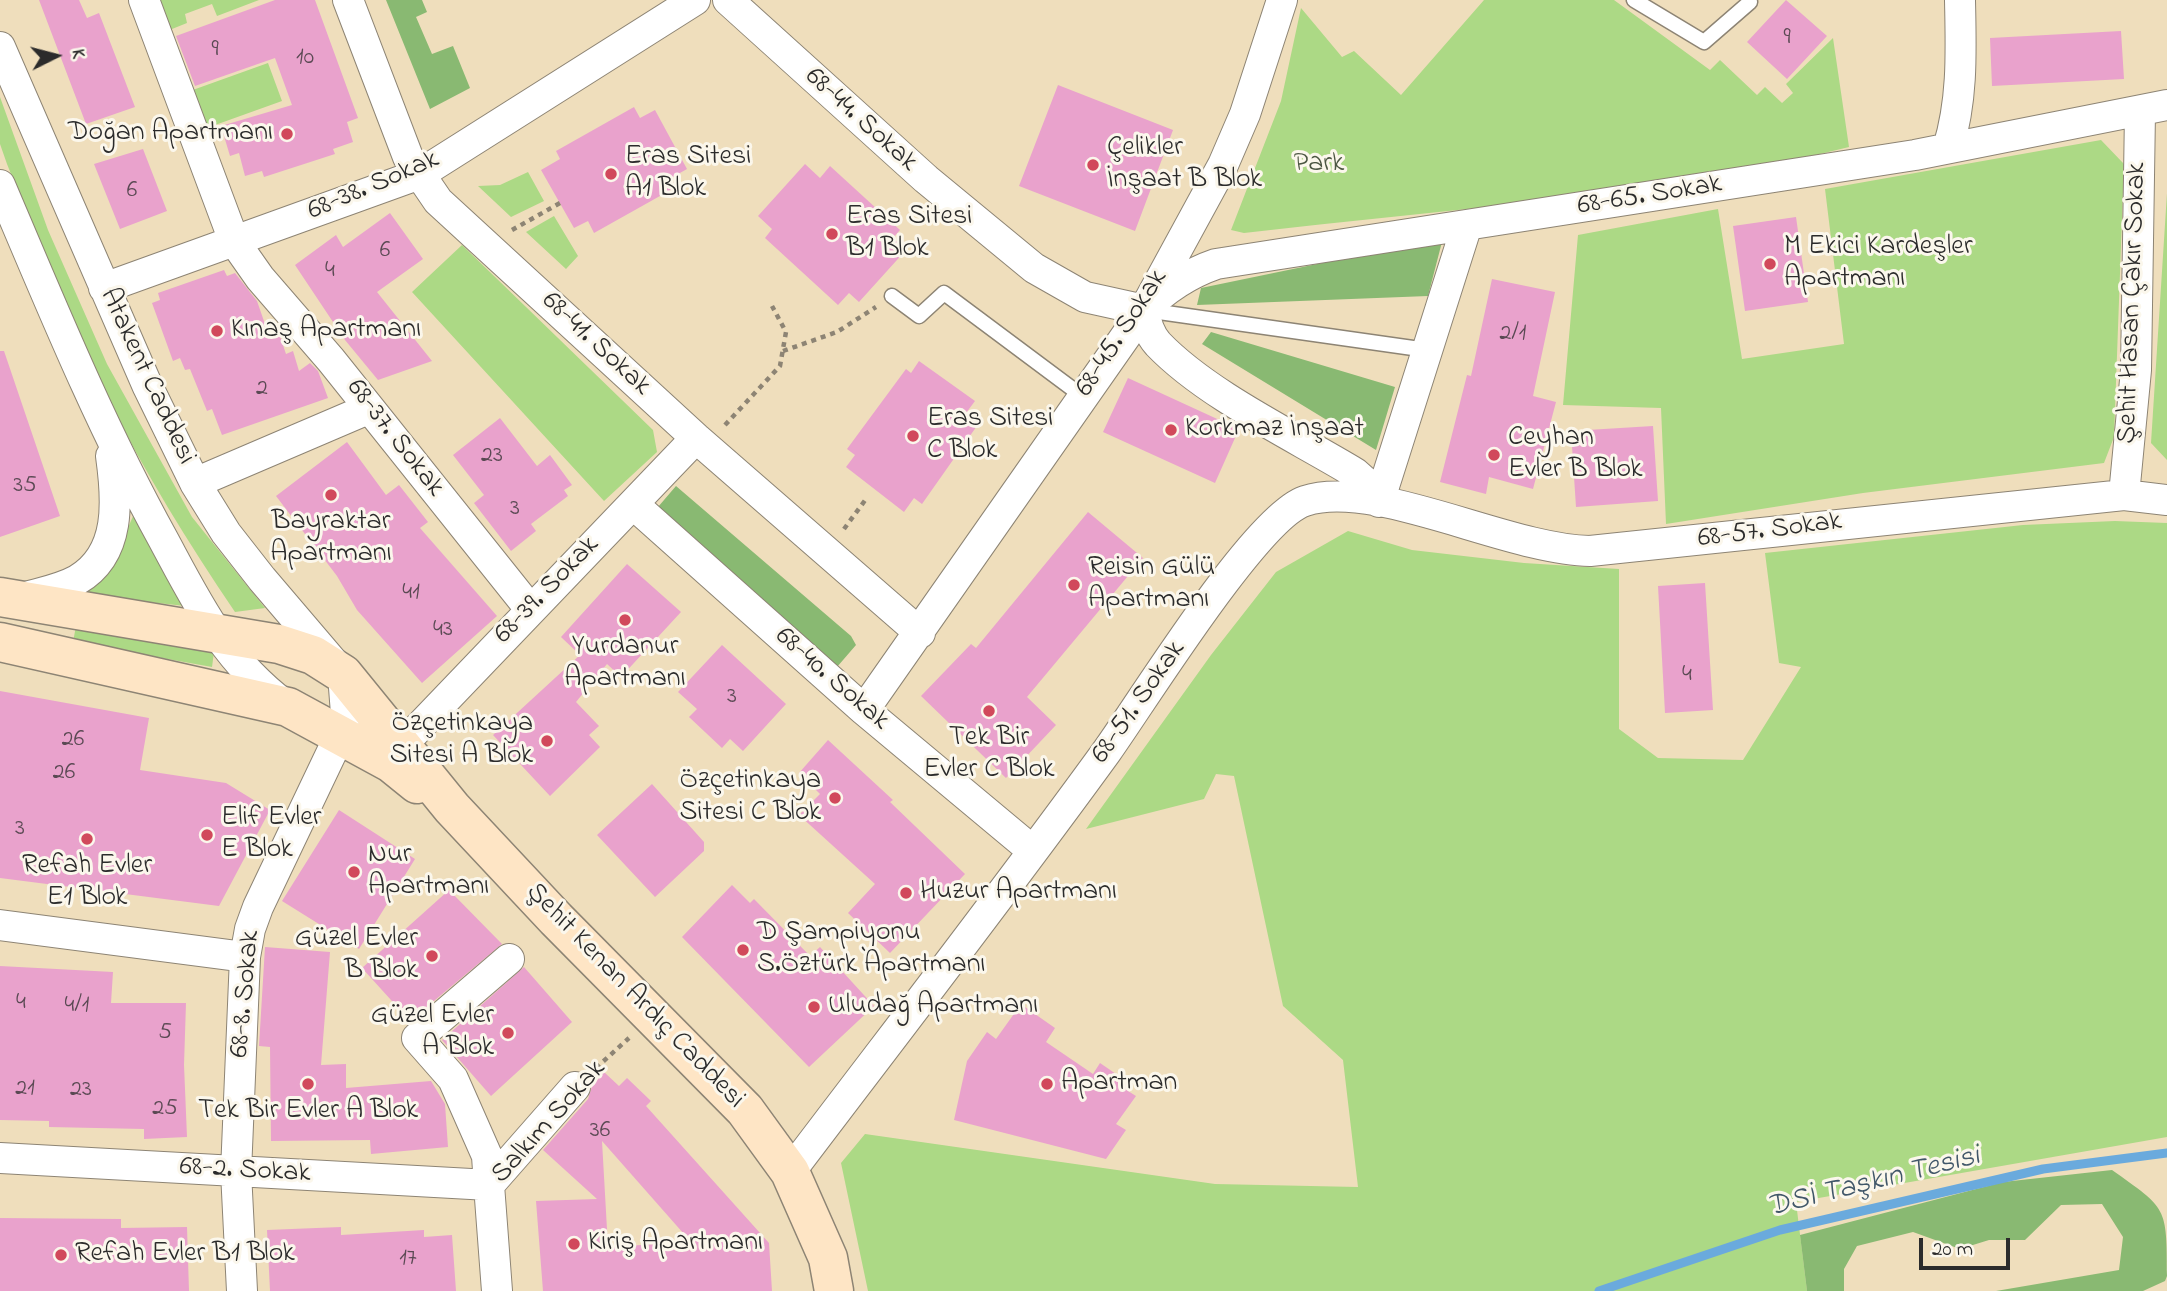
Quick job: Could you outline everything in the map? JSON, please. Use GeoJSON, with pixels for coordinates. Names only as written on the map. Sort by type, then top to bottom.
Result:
{"type":"FeatureCollection","features":[{"type":"Feature","properties":{"kind":"street","name":"68-37. Sokak"},"geometry":{"type":"LineString","coordinates":[[144,0],[234,241],[260,278],[331,360],[530,609]]}},
{"type":"Feature","properties":{"kind":"street","name":"68-41. Sokak"},"geometry":{"type":"LineString","coordinates":[[348,0],[408,157],[438,201],[701,442],[920,633]]}},
{"type":"Feature","properties":{"kind":"street","name":"68-38. Sokak"},"geometry":{"type":"LineString","coordinates":[[104,288],[420,174],[695,0]]}},
{"type":"Feature","properties":{"kind":"street","name":"68-44. Sokak"},"geometry":{"type":"LineString","coordinates":[[728,0],[926,179],[1034,268],[1085,297],[1144,310]]}},
{"type":"Feature","properties":{"kind":"street","name":"68-45. Sokak"},"geometry":{"type":"LineString","coordinates":[[864,710],[1144,310],[1223,165],[1245,114],[1282,0]]}},
{"type":"Feature","properties":{"kind":"street"},"geometry":{"type":"LineString","coordinates":[[1948,148],[1961,88],[1960,0]]}},
{"type":"Feature","properties":{"kind":"street","name":"Atakent Caddesi"},"geometry":{"type":"LineString","coordinates":[[0,47],[104,288],[195,483],[226,533],[344,674]]}},
{"type":"Feature","properties":{"kind":"street","name":"68-65. Sokak"},"geometry":{"type":"LineString","coordinates":[[1144,310],[1161,293],[1196,271],[1216,264],[1948,148],[2154,108]]}},
{"type":"Feature","properties":{"kind":"street","name":"Şehit Hasan Çakır Sokak"},"geometry":{"type":"LineString","coordinates":[[2124,495],[2136,370],[2154,108]]}},
{"type":"Feature","properties":{"kind":"street","name":"Atakent Caddesi"},"geometry":{"type":"LineString","coordinates":[[0,185],[109,438],[213,630],[247,672],[288,707]]}},
{"type":"Feature","properties":{"kind":"street"},"geometry":{"type":"LineString","coordinates":[[1379,502],[1467,225]]}},
{"type":"Feature","properties":{"kind":"street"},"geometry":{"type":"LineString","coordinates":[[1144,310],[1147,327],[1157,343],[1182,364],[1216,389],[1354,473],[1373,489],[1379,502]]}},
{"type":"Feature","properties":{"kind":"street"},"geometry":{"type":"LineString","coordinates":[[195,483],[368,409]]}},
{"type":"Feature","properties":{"kind":"street"},"geometry":{"type":"LineString","coordinates":[[8,598],[78,579],[94,566],[112,535],[116,488],[109,438]]}},
{"type":"Feature","properties":{"kind":"street","name":"68-39. Sokak"},"geometry":{"type":"LineString","coordinates":[[402,745],[633,504],[701,442]]}},
{"type":"Feature","properties":{"kind":"street","name":"68-57. Sokak"},"geometry":{"type":"LineString","coordinates":[[1379,502],[1544,546],[1590,551],[2124,495],[2167,500]]}},
{"type":"Feature","properties":{"kind":"street","name":"68-51. Sokak"},"geometry":{"type":"LineString","coordinates":[[790,1172],[1033,851],[1239,564],[1281,518],[1297,505],[1313,499],[1353,498],[1379,502]]}},
{"type":"Feature","properties":{"kind":"street","name":"68-40. Sokak"},"geometry":{"type":"LineString","coordinates":[[633,504],[864,710],[1033,851]]}},
{"type":"Feature","properties":{"kind":"street","name":"Şehit Kenan Ardıç Caddesi"},"geometry":{"type":"LineString","coordinates":[[8,598],[213,630],[279,644],[313,655],[344,674],[471,828],[745,1110],[790,1172],[828,1258],[834,1291]]}},
{"type":"Feature","properties":{"kind":"street","name":"Şehit Kenan Ardıç Caddesi"},"geometry":{"type":"LineString","coordinates":[[0,642],[288,707],[391,763],[471,828]]}},
{"type":"Feature","properties":{"kind":"street","name":"68-8. Sokak"},"geometry":{"type":"LineString","coordinates":[[242,1291],[236,1172],[245,957],[250,929],[258,907],[340,735],[346,714],[344,674]]}},
{"type":"Feature","properties":{"kind":"street"},"geometry":{"type":"LineString","coordinates":[[0,925],[245,957]]}},
{"type":"Feature","properties":{"kind":"street"},"geometry":{"type":"LineString","coordinates":[[489,1185],[487,1156],[453,1079],[418,1038],[509,959]]}},
{"type":"Feature","properties":{"kind":"street","name":"Salkım Sokak"},"geometry":{"type":"LineString","coordinates":[[497,1291],[489,1185],[575,1087]]}},
{"type":"Feature","properties":{"kind":"street","name":"68-2. Sokak"},"geometry":{"type":"LineString","coordinates":[[0,1158],[489,1185]]}},
{"type":"Feature","properties":{"kind":"lane"},"geometry":{"type":"LineString","coordinates":[[1634,0],[1704,42],[1749,2]]}},
{"type":"Feature","properties":{"kind":"lane"},"geometry":{"type":"LineString","coordinates":[[892,296],[919,316],[944,293],[1082,396]]}},
{"type":"Feature","properties":{"kind":"lane","name":"68-44. Sokak"},"geometry":{"type":"LineString","coordinates":[[1144,310],[1427,350]]}},
{"type":"Feature","properties":{"kind":"path"},"geometry":{"type":"LineString","coordinates":[[524,222],[560,203]]}},
{"type":"Feature","properties":{"kind":"path"},"geometry":{"type":"LineString","coordinates":[[783,351],[837,332],[892,296]]}},
{"type":"Feature","properties":{"kind":"path"},"geometry":{"type":"LineString","coordinates":[[701,442],[780,366],[786,332],[772,306]]}},
{"type":"Feature","properties":{"kind":"path"},"geometry":{"type":"LineString","coordinates":[[851,518],[866,499]]}},
{"type":"Feature","properties":{"kind":"path","name":"Salkım Sokak"},"geometry":{"type":"LineString","coordinates":[[575,1087],[653,1017]]}},
{"type":"Feature","properties":{"kind":"green space"},"geometry":{"type":"Polygon","coordinates":[[[156,0],[259,0],[217,16],[212,4],[185,14],[187,23],[167,31],[156,0]]]}},
{"type":"Feature","properties":{"kind":"green space"},"geometry":{"type":"Polygon","coordinates":[[[386,0],[422,0],[427,12],[416,17],[432,54],[453,46],[470,88],[430,109],[386,0]]]}},
{"type":"Feature","properties":{"kind":"green space","name":"Park"},"geometry":{"type":"Polygon","coordinates":[[[1484,0],[1614,0],[1710,70],[1720,60],[1757,95],[1765,87],[1782,103],[1793,93],[1786,84],[1833,38],[1849,147],[1774,164],[1624,190],[1244,233],[1231,230],[1281,101],[1301,8],[1342,57],[1354,51],[1401,95],[1484,0]]]}},
{"type":"Feature","properties":{"kind":"green space"},"geometry":{"type":"Polygon","coordinates":[[[268,63],[282,101],[204,129],[190,91],[268,63]]]}},
{"type":"Feature","properties":{"kind":"green space"},"geometry":{"type":"Polygon","coordinates":[[[0,97],[48,230],[107,364],[192,517],[265,608],[235,612],[168,507],[107,398],[66,312],[7,164],[0,144],[0,97]]]}},
{"type":"Feature","properties":{"kind":"green space"},"geometry":{"type":"Polygon","coordinates":[[[2101,140],[2124,164],[2114,437],[2104,463],[1863,493],[1666,524],[1661,408],[1563,405],[1578,235],[1718,209],[1742,359],[1844,344],[1825,189],[2101,140]]]}},
{"type":"Feature","properties":{"kind":"green space"},"geometry":{"type":"Polygon","coordinates":[[[528,172],[544,201],[511,217],[478,186],[500,185],[528,172]]]}},
{"type":"Feature","properties":{"kind":"green space"},"geometry":{"type":"Polygon","coordinates":[[[2167,193],[2167,460],[2151,443],[2167,193]]]}},
{"type":"Feature","properties":{"kind":"green space"},"geometry":{"type":"Polygon","coordinates":[[[554,216],[578,256],[566,269],[526,232],[554,216]]]}},
{"type":"Feature","properties":{"kind":"green space"},"geometry":{"type":"Polygon","coordinates":[[[1443,238],[1428,296],[1197,305],[1201,288],[1443,238]]]}},
{"type":"Feature","properties":{"kind":"green space"},"geometry":{"type":"Polygon","coordinates":[[[462,245],[653,430],[657,452],[604,501],[412,292],[462,245]]]}},
{"type":"Feature","properties":{"kind":"green space"},"geometry":{"type":"Polygon","coordinates":[[[1211,332],[1395,387],[1376,450],[1202,344],[1211,332]]]}},
{"type":"Feature","properties":{"kind":"green space"},"geometry":{"type":"Polygon","coordinates":[[[676,486],[851,636],[856,645],[837,667],[658,507],[676,486]]]}},
{"type":"Feature","properties":{"kind":"green space"},"geometry":{"type":"Polygon","coordinates":[[[137,507],[185,606],[85,595],[114,560],[137,507]]]}},
{"type":"Feature","properties":{"kind":"green space"},"geometry":{"type":"Polygon","coordinates":[[[2115,521],[2167,523],[2167,1137],[1796,1202],[1807,1291],[868,1291],[841,1163],[865,1134],[1215,1184],[1358,1187],[1343,1060],[1283,1006],[1234,776],[1216,774],[1204,799],[1086,829],[1211,655],[1276,572],[1348,531],[1412,550],[1524,563],[1619,569],[1619,729],[1658,758],[1743,760],[1801,667],[1779,663],[1765,553],[2023,525],[2115,521]]]}},
{"type":"Feature","properties":{"kind":"green space"},"geometry":{"type":"Polygon","coordinates":[[[76,626],[215,645],[212,667],[73,642],[76,626]]]}},
{"type":"Feature","properties":{"kind":"green space"},"geometry":{"type":"Polygon","coordinates":[[[2112,1170],[2154,1202],[2164,1222],[2167,1276],[2165,1281],[2143,1291],[1996,1291],[2119,1270],[2123,1237],[2102,1204],[2061,1205],[2025,1240],[1989,1240],[1960,1249],[1913,1232],[1857,1246],[1844,1269],[1844,1291],[1807,1291],[1800,1235],[2003,1182],[2112,1170]]]}},
{"type":"Feature","properties":{"kind":"building"},"geometry":{"type":"Polygon","coordinates":[[[39,0],[79,0],[87,18],[99,13],[135,107],[86,124],[39,0]]]}},
{"type":"Feature","properties":{"kind":"building"},"geometry":{"type":"Polygon","coordinates":[[[275,0],[315,0],[358,118],[347,122],[353,142],[333,149],[335,154],[264,177],[262,171],[245,176],[239,153],[230,156],[221,126],[292,105],[275,58],[195,86],[176,36],[275,0]]]}},
{"type":"Feature","properties":{"kind":"building"},"geometry":{"type":"Polygon","coordinates":[[[1786,0],[1827,36],[1787,79],[1747,42],[1786,0]]]}},
{"type":"Feature","properties":{"kind":"building"},"geometry":{"type":"Polygon","coordinates":[[[2121,31],[2124,79],[1992,86],[1990,38],[2121,31]]]}},
{"type":"Feature","properties":{"kind":"building","name":"Çelikler İnşaat B Blok"},"geometry":{"type":"Polygon","coordinates":[[[1058,85],[1173,130],[1135,231],[1019,186],[1058,85]]]}},
{"type":"Feature","properties":{"kind":"building","name":"Eras Sitesi A1 Blok"},"geometry":{"type":"Polygon","coordinates":[[[634,107],[640,118],[655,110],[687,169],[671,178],[676,187],[594,233],[588,221],[574,228],[541,170],[560,159],[556,151],[634,107]]]}},
{"type":"Feature","properties":{"kind":"building"},"geometry":{"type":"Polygon","coordinates":[[[143,149],[167,211],[120,229],[94,164],[143,149]]]}},
{"type":"Feature","properties":{"kind":"building","name":"Eras Sitesi B1 Blok"},"geometry":{"type":"Polygon","coordinates":[[[805,164],[820,178],[830,166],[900,230],[893,238],[906,250],[859,302],[849,293],[838,305],[765,238],[772,229],[758,216],[805,164]]]}},
{"type":"Feature","properties":{"kind":"building"},"geometry":{"type":"Polygon","coordinates":[[[390,213],[423,259],[377,292],[432,361],[378,380],[345,340],[295,265],[336,235],[343,247],[390,213]]]}},
{"type":"Feature","properties":{"kind":"building","name":"M Ekici Kardeşler Apartmanı"},"geometry":{"type":"Polygon","coordinates":[[[1796,217],[1808,302],[1745,311],[1733,226],[1796,217]]]}},
{"type":"Feature","properties":{"kind":"building"},"geometry":{"type":"Polygon","coordinates":[[[224,270],[227,276],[235,273],[257,301],[266,327],[270,326],[274,338],[280,336],[286,354],[293,351],[299,371],[310,363],[318,371],[328,398],[222,435],[212,409],[207,411],[190,369],[185,370],[180,358],[173,361],[152,303],[160,300],[158,293],[224,270]]]}},
{"type":"Feature","properties":{"kind":"building"},"geometry":{"type":"Polygon","coordinates":[[[1492,279],[1555,292],[1533,396],[1556,402],[1533,489],[1489,477],[1486,494],[1440,482],[1467,375],[1471,376],[1492,279]]]}},
{"type":"Feature","properties":{"kind":"building"},"geometry":{"type":"Polygon","coordinates":[[[0,351],[4,351],[60,516],[0,537],[0,351]]]}},
{"type":"Feature","properties":{"kind":"building","name":"Eras Sitesi C Blok"},"geometry":{"type":"Polygon","coordinates":[[[919,361],[975,401],[966,413],[979,423],[922,504],[914,498],[904,512],[846,467],[855,455],[847,449],[906,369],[911,373],[919,361]]]}},
{"type":"Feature","properties":{"kind":"building","name":"Korkmaz İnşaat"},"geometry":{"type":"Polygon","coordinates":[[[1128,378],[1239,429],[1215,483],[1103,432],[1128,378]]]}},
{"type":"Feature","properties":{"kind":"building"},"geometry":{"type":"Polygon","coordinates":[[[500,418],[537,466],[550,455],[572,485],[564,490],[568,496],[531,524],[536,531],[511,551],[474,503],[484,495],[453,455],[500,418]]]}},
{"type":"Feature","properties":{"kind":"building"},"geometry":{"type":"Polygon","coordinates":[[[1653,426],[1658,501],[1576,507],[1571,431],[1653,426]]]}},
{"type":"Feature","properties":{"kind":"building"},"geometry":{"type":"Polygon","coordinates":[[[347,442],[386,495],[399,485],[428,522],[420,528],[497,616],[422,683],[357,610],[337,576],[276,496],[347,442]]]}},
{"type":"Feature","properties":{"kind":"building"},"geometry":{"type":"Polygon","coordinates":[[[1088,512],[1143,558],[1027,697],[1056,725],[1006,778],[921,696],[971,644],[976,648],[1088,512]]]}},
{"type":"Feature","properties":{"kind":"building"},"geometry":{"type":"Polygon","coordinates":[[[627,564],[681,612],[621,677],[607,664],[576,702],[599,726],[589,735],[600,747],[550,796],[493,735],[580,655],[561,637],[627,564]]]}},
{"type":"Feature","properties":{"kind":"building"},"geometry":{"type":"Polygon","coordinates":[[[1705,583],[1713,710],[1665,713],[1658,586],[1705,583]]]}},
{"type":"Feature","properties":{"kind":"building"},"geometry":{"type":"Polygon","coordinates":[[[722,645],[786,704],[743,751],[730,739],[722,748],[689,717],[697,709],[678,692],[722,645]]]}},
{"type":"Feature","properties":{"kind":"building"},"geometry":{"type":"Polygon","coordinates":[[[0,691],[149,718],[140,770],[226,783],[270,810],[219,906],[0,878],[0,691]]]}},
{"type":"Feature","properties":{"kind":"building"},"geometry":{"type":"Polygon","coordinates":[[[828,740],[893,800],[890,802],[965,874],[890,953],[848,913],[875,884],[799,815],[820,794],[799,773],[828,740]]]}},
{"type":"Feature","properties":{"kind":"building"},"geometry":{"type":"Polygon","coordinates":[[[652,784],[704,842],[704,851],[655,897],[597,835],[652,784]]]}},
{"type":"Feature","properties":{"kind":"building","name":"Nur Apartmanı"},"geometry":{"type":"Polygon","coordinates":[[[339,810],[415,859],[359,949],[282,901],[339,810]]]}},
{"type":"Feature","properties":{"kind":"building"},"geometry":{"type":"Polygon","coordinates":[[[732,885],[750,903],[754,899],[810,956],[820,947],[874,1006],[809,1067],[682,937],[732,885]]]}},
{"type":"Feature","properties":{"kind":"building","name":"Güzel Evler B Blok"},"geometry":{"type":"Polygon","coordinates":[[[449,890],[502,944],[410,1021],[362,968],[449,890]]]}},
{"type":"Feature","properties":{"kind":"building"},"geometry":{"type":"Polygon","coordinates":[[[265,947],[330,952],[321,1065],[346,1064],[346,1088],[431,1081],[445,1104],[448,1147],[371,1154],[370,1140],[271,1141],[270,1047],[259,1046],[265,947]]]}},
{"type":"Feature","properties":{"kind":"building"},"geometry":{"type":"Polygon","coordinates":[[[0,966],[113,972],[111,1003],[186,1003],[184,1065],[187,1137],[144,1139],[144,1129],[49,1127],[49,1121],[0,1120],[0,966]]]}},
{"type":"Feature","properties":{"kind":"building","name":"Güzel Evler A Blok"},"geometry":{"type":"Polygon","coordinates":[[[524,967],[572,1022],[491,1096],[442,1040],[524,967]]]}},
{"type":"Feature","properties":{"kind":"building","name":"Apartman"},"geometry":{"type":"Polygon","coordinates":[[[1025,1007],[1055,1028],[1046,1042],[1093,1074],[1100,1063],[1132,1085],[1128,1091],[1136,1096],[1116,1124],[1126,1130],[1106,1159],[954,1120],[967,1061],[987,1032],[996,1039],[1016,1011],[1020,1014],[1025,1007]]]}},
{"type":"Feature","properties":{"kind":"building"},"geometry":{"type":"Polygon","coordinates":[[[604,1072],[619,1086],[627,1078],[651,1101],[646,1106],[769,1243],[772,1291],[543,1291],[536,1201],[597,1199],[543,1150],[588,1099],[592,1086],[604,1072]],[[602,1141],[608,1247],[691,1242],[602,1141]]]}},
{"type":"Feature","properties":{"kind":"building","name":"Refah Evler B1 Blok"},"geometry":{"type":"Polygon","coordinates":[[[0,1218],[121,1219],[121,1228],[187,1227],[189,1291],[0,1291],[0,1218]]]}},
{"type":"Feature","properties":{"kind":"building"},"geometry":{"type":"Polygon","coordinates":[[[341,1227],[341,1235],[424,1230],[424,1237],[452,1235],[456,1291],[270,1291],[267,1230],[341,1227]]]}},
{"type":"Feature","properties":{"kind":"waterway","name":"DSİ Taşkın Tesisi"},"geometry":{"type":"LineString","coordinates":[[1599,1291],[1780,1230],[2043,1169],[2167,1153]]}},
{"type":"Feature","properties":{"kind":"place","name":"Doğan Apartmanı"},"geometry":{"type":"Point","coordinates":[287,134]}},
{"type":"Feature","properties":{"kind":"place","name":"Çelikler İnşaat B Blok"},"geometry":{"type":"Point","coordinates":[1093,165]}},
{"type":"Feature","properties":{"kind":"place","name":"Eras Sitesi A1 Blok"},"geometry":{"type":"Point","coordinates":[611,174]}},
{"type":"Feature","properties":{"kind":"place","name":"Eras Sitesi B1 Blok"},"geometry":{"type":"Point","coordinates":[832,234]}},
{"type":"Feature","properties":{"kind":"place","name":"M Ekici Kardeşler Apartmanı"},"geometry":{"type":"Point","coordinates":[1770,264]}},
{"type":"Feature","properties":{"kind":"place","name":"Kınaş Apartmanı"},"geometry":{"type":"Point","coordinates":[217,331]}},
{"type":"Feature","properties":{"kind":"place","name":"Korkmaz İnşaat"},"geometry":{"type":"Point","coordinates":[1171,430]}},
{"type":"Feature","properties":{"kind":"place","name":"Eras Sitesi C Blok"},"geometry":{"type":"Point","coordinates":[913,436]}},
{"type":"Feature","properties":{"kind":"place","name":"Ceyhan Evler B Blok"},"geometry":{"type":"Point","coordinates":[1494,455]}},
{"type":"Feature","properties":{"kind":"place","name":"Bayraktar Apartmanı"},"geometry":{"type":"Point","coordinates":[331,495]}},
{"type":"Feature","properties":{"kind":"place","name":"Reisin Gülü Apartmanı"},"geometry":{"type":"Point","coordinates":[1074,585]}},
{"type":"Feature","properties":{"kind":"place","name":"Yurdanur Apartmanı"},"geometry":{"type":"Point","coordinates":[625,620]}},
{"type":"Feature","properties":{"kind":"place","name":"Tek Bir Evler C Blok"},"geometry":{"type":"Point","coordinates":[989,711]}},
{"type":"Feature","properties":{"kind":"place","name":"Özçetinkaya Sitesi A Blok"},"geometry":{"type":"Point","coordinates":[547,741]}},
{"type":"Feature","properties":{"kind":"place","name":"Özçetinkaya Sitesi C Blok"},"geometry":{"type":"Point","coordinates":[835,798]}},
{"type":"Feature","properties":{"kind":"place","name":"Elif Evler E Blok"},"geometry":{"type":"Point","coordinates":[207,835]}},
{"type":"Feature","properties":{"kind":"place","name":"Refah Evler E1 Blok"},"geometry":{"type":"Point","coordinates":[87,839]}},
{"type":"Feature","properties":{"kind":"place","name":"Nur Apartmanı"},"geometry":{"type":"Point","coordinates":[354,872]}},
{"type":"Feature","properties":{"kind":"place","name":"Huzur Apartmanı"},"geometry":{"type":"Point","coordinates":[906,893]}},
{"type":"Feature","properties":{"kind":"place","name":"D Şampiyonu S.Öztürk Apartmanı"},"geometry":{"type":"Point","coordinates":[743,950]}},
{"type":"Feature","properties":{"kind":"place","name":"Güzel Evler B Blok"},"geometry":{"type":"Point","coordinates":[432,956]}},
{"type":"Feature","properties":{"kind":"place","name":"Uludağ Apartmanı"},"geometry":{"type":"Point","coordinates":[814,1007]}},
{"type":"Feature","properties":{"kind":"place","name":"Güzel Evler A Blok"},"geometry":{"type":"Point","coordinates":[508,1033]}},
{"type":"Feature","properties":{"kind":"place","name":"Tek Bir Evler A Blok"},"geometry":{"type":"Point","coordinates":[308,1084]}},
{"type":"Feature","properties":{"kind":"place","name":"Apartman"},"geometry":{"type":"Point","coordinates":[1047,1084]}},
{"type":"Feature","properties":{"kind":"place","name":"Kiriş Apartmanı"},"geometry":{"type":"Point","coordinates":[574,1244]}},
{"type":"Feature","properties":{"kind":"place","name":"Refah Evler B1 Blok"},"geometry":{"type":"Point","coordinates":[61,1255]}}]}
